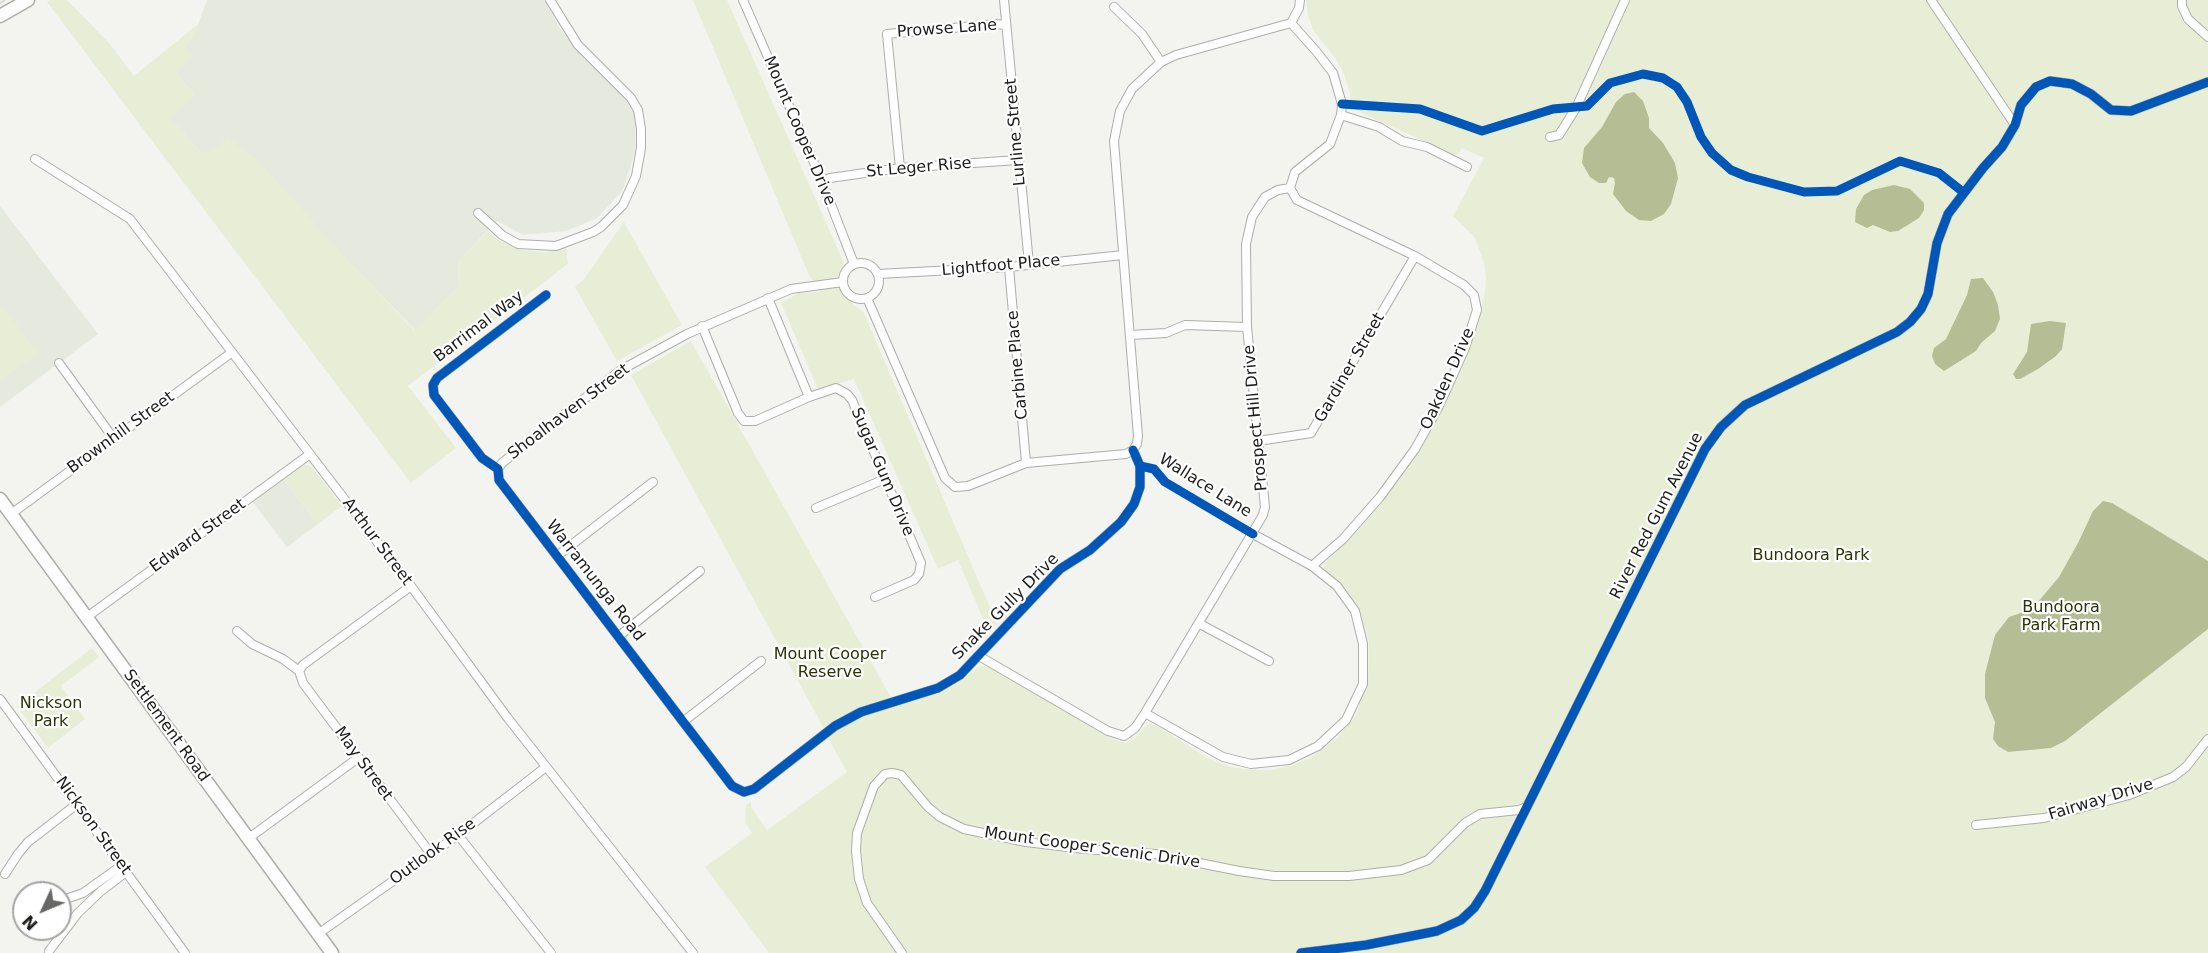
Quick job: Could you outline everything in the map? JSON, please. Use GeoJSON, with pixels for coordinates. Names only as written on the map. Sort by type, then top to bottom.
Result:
{"type":"FeatureCollection","features":[{"type":"Feature","properties":{"kind":"main road"},"geometry":{"type":"LineString","coordinates":[[0,16],[28,0]]}},
{"type":"Feature","properties":{"kind":"main road","name":"Settlement Road"},"geometry":{"type":"LineString","coordinates":[[0,499],[332,953]]}},
{"type":"Feature","properties":{"kind":"street"},"geometry":{"type":"LineString","coordinates":[[478,213],[502,235],[518,244],[556,246],[601,227],[623,205],[636,176],[641,148],[639,110],[631,98],[578,45],[550,0]]}},
{"type":"Feature","properties":{"kind":"street","name":"Mount Cooper Drive"},"geometry":{"type":"LineString","coordinates":[[742,0],[822,181],[854,264]]}},
{"type":"Feature","properties":{"kind":"street","name":"Lurline Street"},"geometry":{"type":"LineString","coordinates":[[1004,0],[1029,264]]}},
{"type":"Feature","properties":{"kind":"street"},"geometry":{"type":"LineString","coordinates":[[1290,188],[1295,172],[1329,144],[1341,115],[1342,104],[1333,74],[1291,23],[1299,8],[1300,0]]}},
{"type":"Feature","properties":{"kind":"street"},"geometry":{"type":"LineString","coordinates":[[1550,137],[1559,135],[1576,108],[1625,0]]}},
{"type":"Feature","properties":{"kind":"street"},"geometry":{"type":"LineString","coordinates":[[1931,0],[2015,125]]}},
{"type":"Feature","properties":{"kind":"street"},"geometry":{"type":"LineString","coordinates":[[2182,0],[2182,6],[2188,19],[2208,37]]}},
{"type":"Feature","properties":{"kind":"street"},"geometry":{"type":"LineString","coordinates":[[1114,7],[1142,34],[1161,62]]}},
{"type":"Feature","properties":{"kind":"street","name":"Snake Gully Drive"},"geometry":{"type":"LineString","coordinates":[[744,792],[754,789],[835,726],[861,712],[938,688],[960,675],[1059,569],[1090,550],[1121,522],[1134,504],[1140,487],[1140,466],[1132,450],[1137,444],[1138,436],[1115,129],[1120,111],[1132,88],[1161,62],[1176,55],[1291,23]]}},
{"type":"Feature","properties":{"kind":"street","name":"Prowse Lane"},"geometry":{"type":"LineString","coordinates":[[900,168],[887,34],[1006,25]]}},
{"type":"Feature","properties":{"kind":"street","name":"River Red Gum Avenue"},"geometry":{"type":"LineString","coordinates":[[1526,807],[1705,449],[1721,427],[1745,405],[1897,332],[1910,322],[1921,309],[1928,294],[1937,243],[1948,214],[1976,176],[2002,147],[2015,125],[2021,105],[2036,87],[2050,81],[2072,84],[2091,94],[2111,110],[2131,111],[2208,82]]}},
{"type":"Feature","properties":{"kind":"street"},"geometry":{"type":"LineString","coordinates":[[1341,115],[1379,126],[1402,141],[1428,147],[1467,167]]}},
{"type":"Feature","properties":{"kind":"street","name":"Arthur Street"},"geometry":{"type":"LineString","coordinates":[[35,159],[130,219],[411,586],[546,767],[693,953]]}},
{"type":"Feature","properties":{"kind":"street","name":"St Leger Rise"},"geometry":{"type":"LineString","coordinates":[[822,181],[900,168],[1018,160]]}},
{"type":"Feature","properties":{"kind":"street","name":"Oakden Drive"},"geometry":{"type":"LineString","coordinates":[[1290,188],[1297,200],[1415,256],[1464,285],[1474,295],[1477,310],[1465,348],[1439,406],[1414,449],[1380,497],[1343,539],[1312,566]]}},
{"type":"Feature","properties":{"kind":"street","name":"Prospect Hill Drive"},"geometry":{"type":"LineString","coordinates":[[979,656],[1108,731],[1124,736],[1135,728],[1145,713],[1263,515],[1265,507],[1248,327],[1246,244],[1249,225],[1265,197],[1278,190],[1290,188]]}},
{"type":"Feature","properties":{"kind":"street","name":"Lightfoot Place"},"geometry":{"type":"LineString","coordinates":[[878,274],[1009,267],[1123,255]]}},
{"type":"Feature","properties":{"kind":"street","name":"Gardiner Street"},"geometry":{"type":"LineString","coordinates":[[1258,441],[1311,433],[1415,256]]}},
{"type":"Feature","properties":{"kind":"street"},"geometry":{"type":"LineString","coordinates":[[867,263],[876,270],[879,286],[872,296],[862,299],[851,296],[844,287],[845,272],[854,264],[867,263]]}},
{"type":"Feature","properties":{"kind":"street","name":"Carbine Place"},"geometry":{"type":"LineString","coordinates":[[1009,267],[1026,463]]}},
{"type":"Feature","properties":{"kind":"street","name":"Shoalhaven Street"},"geometry":{"type":"LineString","coordinates":[[498,469],[502,463],[621,369],[702,326],[768,298],[791,289],[843,282]]}},
{"type":"Feature","properties":{"kind":"street","name":"Barrimal Way"},"geometry":{"type":"LineString","coordinates":[[433,385],[437,378],[546,295]]}},
{"type":"Feature","properties":{"kind":"street"},"geometry":{"type":"LineString","coordinates":[[768,298],[809,397]]}},
{"type":"Feature","properties":{"kind":"street"},"geometry":{"type":"LineString","coordinates":[[867,298],[945,478],[955,487],[968,486],[1026,463],[1124,454],[1132,450]]}},
{"type":"Feature","properties":{"kind":"street"},"geometry":{"type":"LineString","coordinates":[[1130,335],[1166,333],[1185,325],[1248,327]]}},
{"type":"Feature","properties":{"kind":"street","name":"Sugar Gum Drive"},"geometry":{"type":"LineString","coordinates":[[702,326],[738,413],[744,421],[755,421],[809,397],[836,388],[852,400],[921,567],[918,577],[914,580],[875,597]]}},
{"type":"Feature","properties":{"kind":"street","name":"Brownhill Street"},"geometry":{"type":"LineString","coordinates":[[11,514],[231,353]]}},
{"type":"Feature","properties":{"kind":"street"},"geometry":{"type":"LineString","coordinates":[[58,363],[114,439]]}},
{"type":"Feature","properties":{"kind":"street","name":"Warramunga Road"},"geometry":{"type":"LineString","coordinates":[[433,385],[434,395],[482,458],[498,469],[499,480],[732,786],[744,792]]}},
{"type":"Feature","properties":{"kind":"street","name":"Edward Street"},"geometry":{"type":"LineString","coordinates":[[87,617],[309,454]]}},
{"type":"Feature","properties":{"kind":"street"},"geometry":{"type":"LineString","coordinates":[[816,508],[885,478]]}},
{"type":"Feature","properties":{"kind":"street"},"geometry":{"type":"LineString","coordinates":[[557,556],[653,482]]}},
{"type":"Feature","properties":{"kind":"street"},"geometry":{"type":"LineString","coordinates":[[1145,713],[1223,757],[1251,764],[1289,760],[1318,746],[1346,720],[1363,684],[1364,644],[1355,611],[1337,586],[1312,566],[1253,534]]}},
{"type":"Feature","properties":{"kind":"street"},"geometry":{"type":"LineString","coordinates":[[619,636],[700,571]]}},
{"type":"Feature","properties":{"kind":"street"},"geometry":{"type":"LineString","coordinates":[[237,631],[252,644],[283,659],[299,671],[303,665],[411,586]]}},
{"type":"Feature","properties":{"kind":"street"},"geometry":{"type":"LineString","coordinates":[[1200,624],[1269,661]]}},
{"type":"Feature","properties":{"kind":"street"},"geometry":{"type":"LineString","coordinates":[[684,721],[761,661]]}},
{"type":"Feature","properties":{"kind":"street","name":"May Street"},"geometry":{"type":"LineString","coordinates":[[299,671],[303,683],[431,854]]}},
{"type":"Feature","properties":{"kind":"street","name":"Nickson Street"},"geometry":{"type":"LineString","coordinates":[[0,699],[185,953]]}},
{"type":"Feature","properties":{"kind":"street","name":"Fairway Drive"},"geometry":{"type":"LineString","coordinates":[[1976,825],[2044,818],[2129,795],[2173,777],[2186,766],[2208,739]]}},
{"type":"Feature","properties":{"kind":"street"},"geometry":{"type":"LineString","coordinates":[[249,838],[358,758]]}},
{"type":"Feature","properties":{"kind":"street","name":"Outlook Rise"},"geometry":{"type":"LineString","coordinates":[[318,934],[458,835],[546,767]]}},
{"type":"Feature","properties":{"kind":"street","name":"Mount Cooper Scenic Drive"},"geometry":{"type":"LineString","coordinates":[[902,953],[867,903],[859,879],[856,851],[860,823],[874,786],[885,774],[901,775],[940,817],[964,829],[1026,842],[1155,854],[1274,876],[1349,876],[1408,868],[1435,855],[1465,824],[1480,814],[1519,810],[1526,807]]}},
{"type":"Feature","properties":{"kind":"street"},"geometry":{"type":"LineString","coordinates":[[5,874],[28,842],[76,804]]}},
{"type":"Feature","properties":{"kind":"street"},"geometry":{"type":"LineString","coordinates":[[1300,953],[1366,945],[1437,931],[1461,920],[1474,908],[1485,891],[1526,807]]}},
{"type":"Feature","properties":{"kind":"street"},"geometry":{"type":"LineString","coordinates":[[458,835],[551,953]]}},
{"type":"Feature","properties":{"kind":"street"},"geometry":{"type":"LineString","coordinates":[[72,896],[124,869]]}},
{"type":"Feature","properties":{"kind":"street"},"geometry":{"type":"LineString","coordinates":[[49,951],[78,913],[124,869]]}},
{"type":"Feature","properties":{"kind":"shaded area"},"geometry":{"type":"Polygon","coordinates":[[[207,0],[544,0],[562,32],[583,57],[628,101],[636,117],[635,151],[623,190],[597,218],[566,231],[523,235],[497,221],[458,261],[459,286],[416,331],[355,268],[209,153],[202,153],[169,118],[195,95],[176,73],[185,45],[193,38],[207,0]]]}},
{"type":"Feature","properties":{"kind":"shaded area"},"geometry":{"type":"Polygon","coordinates":[[[1634,92],[1643,101],[1649,118],[1649,128],[1663,143],[1675,163],[1678,178],[1671,204],[1664,214],[1651,221],[1639,220],[1626,211],[1613,194],[1614,178],[1609,177],[1606,183],[1599,183],[1590,177],[1582,163],[1584,148],[1602,127],[1616,102],[1625,94],[1634,92]]]}},
{"type":"Feature","properties":{"kind":"shaded area"},"geometry":{"type":"Polygon","coordinates":[[[1894,185],[1910,189],[1924,203],[1924,210],[1919,218],[1898,231],[1890,232],[1873,225],[1867,228],[1855,222],[1856,209],[1864,195],[1872,190],[1894,185]]]}},
{"type":"Feature","properties":{"kind":"shaded area"},"geometry":{"type":"Polygon","coordinates":[[[0,206],[98,334],[0,407],[0,206]]]}},
{"type":"Feature","properties":{"kind":"shaded area"},"geometry":{"type":"Polygon","coordinates":[[[1983,278],[1993,292],[1998,305],[2000,319],[1995,331],[1981,343],[1976,351],[1944,371],[1935,364],[1932,356],[1934,348],[1946,339],[1967,295],[1971,279],[1983,278]]]}},
{"type":"Feature","properties":{"kind":"shaded area"},"geometry":{"type":"Polygon","coordinates":[[[2050,321],[2066,323],[2062,349],[2038,369],[2016,379],[2013,374],[2027,352],[2031,324],[2050,321]]]}},
{"type":"Feature","properties":{"kind":"shaded area"},"geometry":{"type":"Polygon","coordinates":[[[283,479],[318,524],[287,547],[253,502],[283,479]]]}},
{"type":"Feature","properties":{"kind":"shaded area"},"geometry":{"type":"Polygon","coordinates":[[[2103,501],[2112,503],[2208,561],[2208,629],[2065,741],[2051,748],[2008,752],[1998,746],[1993,739],[1995,722],[1985,698],[1985,674],[1995,635],[2009,617],[2032,609],[2059,577],[2093,511],[2103,501]]]}},
{"type":"Feature","properties":{"kind":"green space"},"geometry":{"type":"Polygon","coordinates":[[[67,0],[110,44],[134,76],[198,24],[193,38],[185,45],[194,56],[176,73],[195,95],[170,119],[202,153],[209,153],[229,137],[245,153],[253,155],[415,331],[459,286],[458,261],[488,231],[500,241],[522,250],[545,252],[566,248],[568,264],[408,386],[456,448],[411,483],[47,2],[67,0]]]}},
{"type":"Feature","properties":{"kind":"green space"},"geometry":{"type":"Polygon","coordinates":[[[693,0],[727,0],[844,263],[840,273],[842,295],[864,313],[997,624],[989,633],[958,560],[938,569],[854,379],[818,389],[781,303],[799,293],[820,292],[809,275],[693,0]]]}},
{"type":"Feature","properties":{"kind":"green space","name":"Bundoora Park"},"geometry":{"type":"Polygon","coordinates":[[[1306,0],[2208,0],[2208,953],[769,953],[705,867],[752,833],[745,823],[746,805],[751,802],[751,807],[767,830],[847,772],[827,736],[851,720],[941,693],[978,667],[985,666],[998,671],[1112,739],[1125,743],[1136,737],[1147,724],[1155,725],[1208,758],[1230,767],[1244,769],[1271,770],[1310,758],[1337,738],[1356,715],[1368,680],[1369,642],[1354,602],[1324,570],[1324,564],[1360,528],[1396,484],[1441,410],[1464,360],[1480,314],[1486,278],[1484,263],[1475,238],[1453,216],[1484,158],[1462,148],[1459,154],[1454,155],[1355,110],[1351,104],[1350,92],[1343,72],[1313,30],[1306,0]]]}},
{"type":"Feature","properties":{"kind":"green space"},"geometry":{"type":"Polygon","coordinates":[[[624,222],[682,325],[617,361],[575,287],[584,279],[624,222]]]}},
{"type":"Feature","properties":{"kind":"green space"},"geometry":{"type":"Polygon","coordinates":[[[2,306],[38,353],[0,382],[0,307],[2,306]]]}},
{"type":"Feature","properties":{"kind":"green space","name":"Mount Cooper Reserve"},"geometry":{"type":"Polygon","coordinates":[[[691,341],[891,698],[862,706],[823,728],[631,375],[691,341]]]}},
{"type":"Feature","properties":{"kind":"green space"},"geometry":{"type":"Polygon","coordinates":[[[299,466],[311,466],[342,506],[318,524],[283,479],[299,466]]]}},
{"type":"Feature","properties":{"kind":"green space","name":"Nickson Park"},"geometry":{"type":"Polygon","coordinates":[[[92,648],[99,657],[61,686],[85,719],[48,748],[17,706],[92,648]]]}},
{"type":"Feature","properties":{"kind":"tram line"},"geometry":{"type":"LineString","coordinates":[[0,3],[5,0]]}},
{"type":"Feature","properties":{"kind":"cycle path"},"geometry":{"type":"LineString","coordinates":[[1342,104],[1420,109],[1482,131],[1553,109],[1587,106],[1610,83],[1643,74],[1663,78],[1677,87],[1687,102],[1701,137],[1712,153],[1731,170],[1748,177],[1804,192],[1837,191],[1900,161],[1939,173],[1963,192]]}},
{"type":"Feature","properties":{"kind":"cycle path"},"geometry":{"type":"LineString","coordinates":[[1301,953],[1366,945],[1437,931],[1461,920],[1474,908],[1485,891],[1705,449],[1721,427],[1745,405],[1897,332],[1910,322],[1921,309],[1928,294],[1937,243],[1948,214],[2002,147],[2015,125],[2021,105],[2036,87],[2050,81],[2072,84],[2091,94],[2111,110],[2131,111],[2208,82]]}},
{"type":"Feature","properties":{"kind":"cycle path"},"geometry":{"type":"LineString","coordinates":[[546,295],[437,378],[433,385],[434,395],[482,458],[498,469],[499,480],[732,786],[744,792],[754,789],[835,726],[861,712],[938,688],[960,675],[1060,569],[1090,550],[1121,522],[1134,504],[1140,487],[1140,466],[1133,450]]}},
{"type":"Feature","properties":{"kind":"cycle path","name":"Wallace Lane"},"geometry":{"type":"LineString","coordinates":[[1140,466],[1154,469],[1165,482],[1253,534]]}},
{"type":"Feature","properties":{"kind":"park label","name":"Bundoora Park Farm"},"geometry":{"type":"Point","coordinates":[2061,617]}}]}
